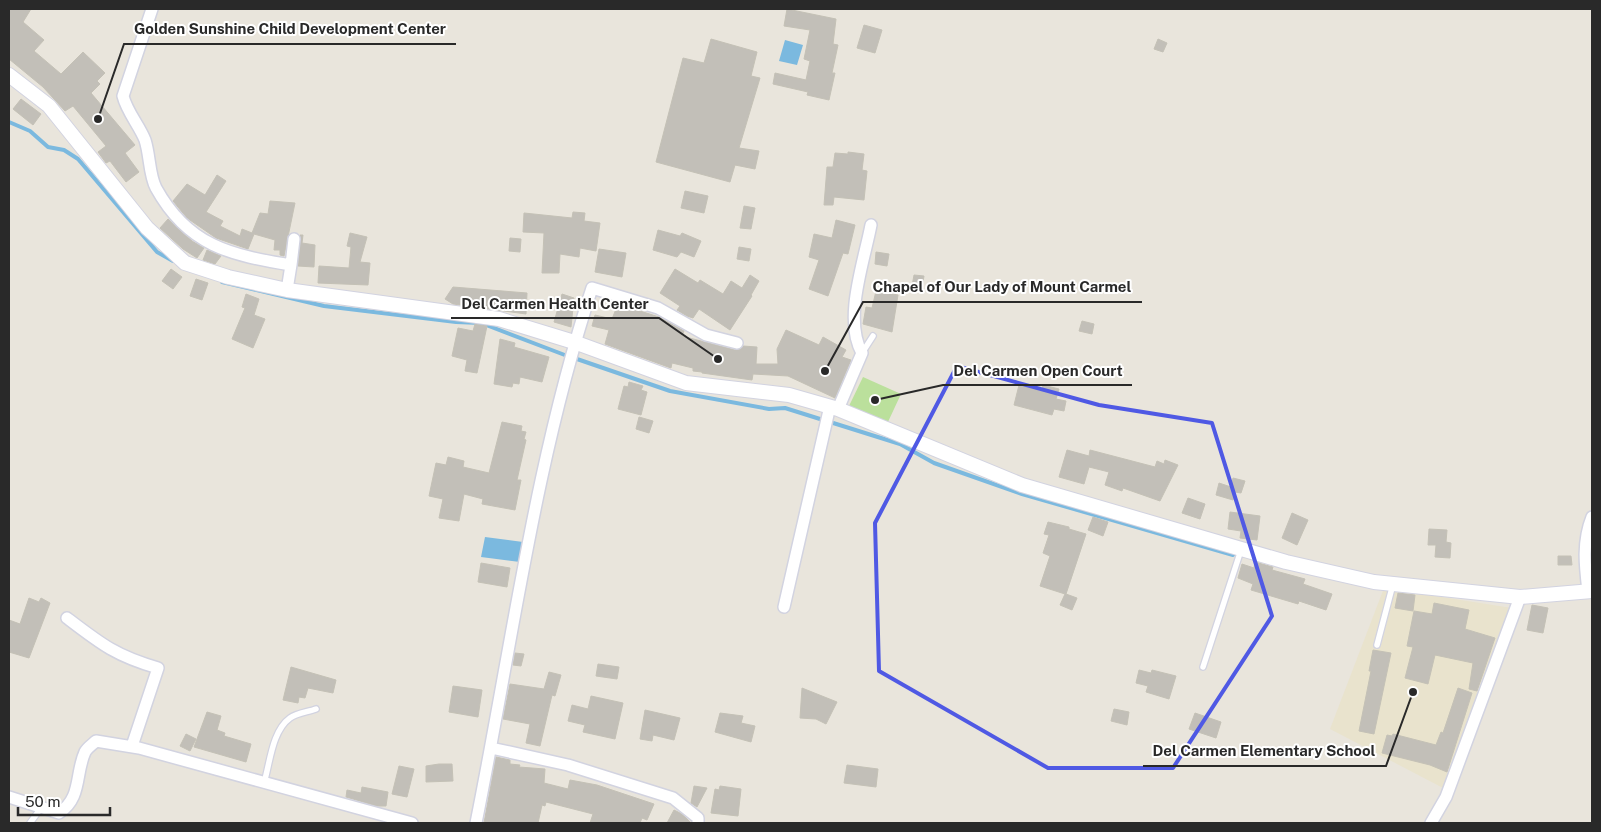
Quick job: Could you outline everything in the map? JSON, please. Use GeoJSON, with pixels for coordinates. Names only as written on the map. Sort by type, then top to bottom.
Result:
{"type":"FeatureCollection","features":[{"type":"Feature","properties":{"kind":"street"},"geometry":{"type":"LineString","coordinates":[[152,9],[123,96],[125,105],[144,139],[155,187],[169,212],[183,226],[209,242],[226,251],[244,257],[291,265]]}},
{"type":"Feature","properties":{"kind":"street"},"geometry":{"type":"LineString","coordinates":[[9,75],[48,106],[147,228],[185,263],[228,277],[287,290],[499,319],[574,342],[686,383],[789,395],[834,408],[1022,485],[1241,550],[1374,582],[1520,597],[1590,591],[1584,557],[1592,517]]}},
{"type":"Feature","properties":{"kind":"street"},"geometry":{"type":"LineString","coordinates":[[784,607],[834,408],[862,353],[856,343],[854,310],[871,225]]}},
{"type":"Feature","properties":{"kind":"street"},"geometry":{"type":"LineString","coordinates":[[287,290],[294,239]]}},
{"type":"Feature","properties":{"kind":"street"},"geometry":{"type":"LineString","coordinates":[[476,823],[527,543],[573,354],[574,342],[592,288],[658,308],[706,335],[737,343]]}},
{"type":"Feature","properties":{"kind":"street"},"geometry":{"type":"LineString","coordinates":[[1431,823],[1446,797],[1520,597]]}},
{"type":"Feature","properties":{"kind":"street"},"geometry":{"type":"LineString","coordinates":[[67,618],[112,651],[158,668],[132,746]]}},
{"type":"Feature","properties":{"kind":"street"},"geometry":{"type":"LineString","coordinates":[[9,797],[59,813],[68,807],[75,796],[85,751],[96,741],[132,746],[412,823]]}},
{"type":"Feature","properties":{"kind":"street"},"geometry":{"type":"LineString","coordinates":[[491,748],[568,765],[673,798],[698,818],[698,823]]}},
{"type":"Feature","properties":{"kind":"lane"},"geometry":{"type":"LineString","coordinates":[[862,353],[873,336]]}},
{"type":"Feature","properties":{"kind":"lane"},"geometry":{"type":"LineString","coordinates":[[1203,667],[1241,550]]}},
{"type":"Feature","properties":{"kind":"lane"},"geometry":{"type":"LineString","coordinates":[[1377,645],[1393,584]]}},
{"type":"Feature","properties":{"kind":"lane"},"geometry":{"type":"LineString","coordinates":[[264,783],[276,738],[281,727],[291,717],[316,709]]}},
{"type":"Feature","properties":{"kind":"lane"},"geometry":{"type":"LineString","coordinates":[[30,823],[41,808]]}},
{"type":"Feature","properties":{"kind":"highlighted area"},"geometry":{"type":"Polygon","coordinates":[[[957,366],[1099,405],[1212,423],[1272,616],[1173,768],[1048,768],[879,671],[875,523],[957,366]]]}},
{"type":"Feature","properties":{"kind":"shaded area"},"geometry":{"type":"Polygon","coordinates":[[[1384,588],[1512,608],[1445,789],[1330,729],[1384,588]]]}},
{"type":"Feature","properties":{"kind":"green space"},"geometry":{"type":"Polygon","coordinates":[[[863,377],[901,394],[887,424],[849,406],[863,377]]]}},
{"type":"Feature","properties":{"kind":"water"},"geometry":{"type":"Polygon","coordinates":[[[785,40],[803,45],[797,65],[779,61],[785,40]]]}},
{"type":"Feature","properties":{"kind":"water"},"geometry":{"type":"Polygon","coordinates":[[[485,537],[523,542],[520,562],[481,557],[485,537]]]}},
{"type":"Feature","properties":{"kind":"building"},"geometry":{"type":"Polygon","coordinates":[[[9,9],[31,9],[23,22],[44,40],[34,51],[61,74],[83,52],[105,73],[97,81],[100,84],[91,93],[135,145],[125,153],[139,172],[126,182],[110,161],[106,163],[98,152],[106,146],[73,106],[65,111],[43,87],[9,59],[9,9]]]}},
{"type":"Feature","properties":{"kind":"building"},"geometry":{"type":"Polygon","coordinates":[[[787,9],[836,19],[833,44],[838,45],[832,73],[835,73],[829,100],[807,95],[808,92],[773,84],[775,73],[806,80],[810,61],[804,59],[810,30],[784,26],[787,9]]]}},
{"type":"Feature","properties":{"kind":"building"},"geometry":{"type":"Polygon","coordinates":[[[864,25],[882,30],[875,53],[857,48],[864,25]]]}},
{"type":"Feature","properties":{"kind":"building"},"geometry":{"type":"Polygon","coordinates":[[[711,39],[757,52],[751,76],[760,78],[739,148],[759,151],[755,169],[735,165],[730,182],[656,162],[683,58],[704,63],[711,39]]]}},
{"type":"Feature","properties":{"kind":"building"},"geometry":{"type":"Polygon","coordinates":[[[1158,39],[1167,43],[1163,52],[1154,49],[1158,39]]]}},
{"type":"Feature","properties":{"kind":"building"},"geometry":{"type":"Polygon","coordinates":[[[21,99],[41,114],[33,125],[13,109],[21,99]]]}},
{"type":"Feature","properties":{"kind":"building"},"geometry":{"type":"Polygon","coordinates":[[[848,152],[864,154],[862,170],[867,171],[864,200],[834,197],[833,205],[824,205],[827,167],[833,167],[835,153],[848,154],[848,152]]]}},
{"type":"Feature","properties":{"kind":"building"},"geometry":{"type":"Polygon","coordinates":[[[217,175],[226,181],[206,212],[223,221],[220,226],[240,236],[242,229],[252,233],[260,213],[268,214],[270,201],[295,203],[284,256],[280,255],[280,250],[274,250],[275,240],[254,234],[248,249],[216,238],[187,218],[173,201],[187,184],[205,195],[217,175]]]}},
{"type":"Feature","properties":{"kind":"building"},"geometry":{"type":"Polygon","coordinates":[[[685,191],[708,196],[704,213],[681,208],[685,191]]]}},
{"type":"Feature","properties":{"kind":"building"},"geometry":{"type":"Polygon","coordinates":[[[744,206],[755,208],[751,229],[740,228],[744,206]]]}},
{"type":"Feature","properties":{"kind":"building"},"geometry":{"type":"Polygon","coordinates":[[[573,212],[585,213],[584,221],[600,223],[596,251],[580,248],[579,257],[560,254],[559,273],[542,273],[544,233],[523,232],[524,213],[572,218],[573,212]]]}},
{"type":"Feature","properties":{"kind":"building"},"geometry":{"type":"Polygon","coordinates":[[[168,219],[192,241],[204,248],[197,258],[183,249],[160,228],[168,219]]]}},
{"type":"Feature","properties":{"kind":"building"},"geometry":{"type":"Polygon","coordinates":[[[836,220],[855,225],[848,254],[843,253],[828,296],[809,289],[819,260],[809,257],[814,234],[832,238],[836,220]]]}},
{"type":"Feature","properties":{"kind":"building"},"geometry":{"type":"Polygon","coordinates":[[[658,230],[680,236],[682,233],[701,241],[694,257],[681,252],[677,257],[653,250],[658,230]]]}},
{"type":"Feature","properties":{"kind":"building"},"geometry":{"type":"Polygon","coordinates":[[[350,233],[367,237],[360,262],[370,263],[368,285],[318,283],[319,266],[349,268],[351,247],[347,246],[350,233]]]}},
{"type":"Feature","properties":{"kind":"building"},"geometry":{"type":"Polygon","coordinates":[[[300,235],[303,235],[302,243],[315,245],[314,267],[298,266],[300,235]]]}},
{"type":"Feature","properties":{"kind":"building"},"geometry":{"type":"Polygon","coordinates":[[[510,238],[521,239],[520,252],[509,251],[510,238]]]}},
{"type":"Feature","properties":{"kind":"building"},"geometry":{"type":"Polygon","coordinates":[[[739,247],[751,249],[749,261],[737,259],[739,247]]]}},
{"type":"Feature","properties":{"kind":"building"},"geometry":{"type":"Polygon","coordinates":[[[599,249],[626,253],[622,277],[595,272],[599,249]]]}},
{"type":"Feature","properties":{"kind":"building"},"geometry":{"type":"Polygon","coordinates":[[[207,250],[221,256],[215,264],[203,260],[207,250]]]}},
{"type":"Feature","properties":{"kind":"building"},"geometry":{"type":"Polygon","coordinates":[[[876,252],[889,254],[887,266],[875,264],[876,252]]]}},
{"type":"Feature","properties":{"kind":"building"},"geometry":{"type":"Polygon","coordinates":[[[171,269],[182,277],[173,289],[162,281],[171,269]]]}},
{"type":"Feature","properties":{"kind":"building"},"geometry":{"type":"Polygon","coordinates":[[[675,269],[698,283],[700,280],[723,294],[731,281],[742,288],[750,275],[759,281],[752,296],[730,330],[699,309],[693,318],[687,316],[677,310],[680,306],[660,293],[675,269]]]}},
{"type":"Feature","properties":{"kind":"building"},"geometry":{"type":"Polygon","coordinates":[[[914,275],[924,276],[922,288],[912,286],[914,275]]]}},
{"type":"Feature","properties":{"kind":"building"},"geometry":{"type":"Polygon","coordinates":[[[196,279],[208,283],[202,300],[190,296],[196,279]]]}},
{"type":"Feature","properties":{"kind":"building"},"geometry":{"type":"Polygon","coordinates":[[[453,287],[527,293],[526,314],[453,304],[445,299],[453,287]]]}},
{"type":"Feature","properties":{"kind":"building"},"geometry":{"type":"Polygon","coordinates":[[[876,291],[898,295],[892,332],[863,324],[866,307],[872,308],[876,291]]]}},
{"type":"Feature","properties":{"kind":"building"},"geometry":{"type":"Polygon","coordinates":[[[246,294],[259,299],[254,315],[265,319],[253,348],[232,339],[245,308],[242,307],[246,294]]]}},
{"type":"Feature","properties":{"kind":"building"},"geometry":{"type":"Polygon","coordinates":[[[562,294],[574,298],[571,327],[554,322],[562,294]]]}},
{"type":"Feature","properties":{"kind":"building"},"geometry":{"type":"Polygon","coordinates":[[[618,304],[659,317],[684,331],[682,336],[735,350],[743,346],[757,347],[756,364],[778,364],[777,349],[786,330],[819,345],[823,337],[846,350],[842,357],[851,360],[835,398],[788,376],[753,374],[752,380],[702,373],[693,371],[693,368],[672,363],[671,368],[605,344],[609,330],[592,326],[595,315],[612,319],[618,304]]]}},
{"type":"Feature","properties":{"kind":"building"},"geometry":{"type":"Polygon","coordinates":[[[1082,321],[1094,324],[1092,334],[1079,331],[1082,321]]]}},
{"type":"Feature","properties":{"kind":"building"},"geometry":{"type":"Polygon","coordinates":[[[475,324],[487,326],[477,373],[465,371],[467,360],[452,356],[458,328],[473,331],[475,324]]]}},
{"type":"Feature","properties":{"kind":"building"},"geometry":{"type":"Polygon","coordinates":[[[500,339],[515,343],[514,347],[549,357],[542,382],[520,377],[519,384],[513,383],[512,387],[494,384],[500,339]]]}},
{"type":"Feature","properties":{"kind":"building"},"geometry":{"type":"Polygon","coordinates":[[[629,382],[643,386],[641,390],[647,392],[641,415],[618,409],[624,386],[628,387],[629,382]]]}},
{"type":"Feature","properties":{"kind":"building"},"geometry":{"type":"Polygon","coordinates":[[[1019,385],[1042,391],[1043,385],[1059,389],[1056,399],[1066,401],[1064,411],[1054,409],[1052,415],[1014,405],[1019,385]]]}},
{"type":"Feature","properties":{"kind":"building"},"geometry":{"type":"Polygon","coordinates":[[[639,417],[653,421],[649,433],[636,429],[639,417]]]}},
{"type":"Feature","properties":{"kind":"building"},"geometry":{"type":"Polygon","coordinates":[[[502,422],[522,426],[521,431],[526,432],[517,480],[521,480],[515,510],[482,504],[483,499],[464,494],[459,521],[439,518],[443,499],[429,496],[436,463],[446,465],[448,457],[464,461],[463,467],[489,473],[502,422]]]}},
{"type":"Feature","properties":{"kind":"building"},"geometry":{"type":"Polygon","coordinates":[[[1067,450],[1089,456],[1090,450],[1155,467],[1157,461],[1164,464],[1165,460],[1178,465],[1160,501],[1123,488],[1122,491],[1105,485],[1109,472],[1089,467],[1084,484],[1059,477],[1067,450]]]}},
{"type":"Feature","properties":{"kind":"building"},"geometry":{"type":"Polygon","coordinates":[[[1233,478],[1245,481],[1241,493],[1235,492],[1233,500],[1216,495],[1219,483],[1231,487],[1233,478]]]}},
{"type":"Feature","properties":{"kind":"building"},"geometry":{"type":"Polygon","coordinates":[[[1188,498],[1205,504],[1200,519],[1182,513],[1188,498]]]}},
{"type":"Feature","properties":{"kind":"building"},"geometry":{"type":"Polygon","coordinates":[[[1230,512],[1260,516],[1257,540],[1240,538],[1241,531],[1228,529],[1230,512]]]}},
{"type":"Feature","properties":{"kind":"building"},"geometry":{"type":"Polygon","coordinates":[[[1292,513],[1308,520],[1297,545],[1282,538],[1292,513]]]}},
{"type":"Feature","properties":{"kind":"building"},"geometry":{"type":"Polygon","coordinates":[[[1093,517],[1108,522],[1103,536],[1088,530],[1093,517]]]}},
{"type":"Feature","properties":{"kind":"building"},"geometry":{"type":"Polygon","coordinates":[[[1048,522],[1069,527],[1069,529],[1086,534],[1066,594],[1077,598],[1072,610],[1060,605],[1065,594],[1040,586],[1050,556],[1043,553],[1049,535],[1044,534],[1048,522]]]}},
{"type":"Feature","properties":{"kind":"building"},"geometry":{"type":"Polygon","coordinates":[[[1429,529],[1447,530],[1446,542],[1451,543],[1450,558],[1435,557],[1436,545],[1428,545],[1429,529]]]}},
{"type":"Feature","properties":{"kind":"building"},"geometry":{"type":"Polygon","coordinates":[[[1558,556],[1571,556],[1572,565],[1558,565],[1558,556]]]}},
{"type":"Feature","properties":{"kind":"building"},"geometry":{"type":"Polygon","coordinates":[[[1255,562],[1273,567],[1272,570],[1305,579],[1303,584],[1332,594],[1326,610],[1299,601],[1298,604],[1251,590],[1253,584],[1238,578],[1242,564],[1254,568],[1255,562]]]}},
{"type":"Feature","properties":{"kind":"building"},"geometry":{"type":"Polygon","coordinates":[[[481,563],[510,568],[507,587],[478,582],[481,563]]]}},
{"type":"Feature","properties":{"kind":"building"},"geometry":{"type":"Polygon","coordinates":[[[1398,593],[1415,595],[1413,611],[1395,608],[1398,593]]]}},
{"type":"Feature","properties":{"kind":"building"},"geometry":{"type":"Polygon","coordinates":[[[29,598],[39,602],[41,598],[50,603],[29,658],[9,652],[9,620],[20,624],[29,598]]]}},
{"type":"Feature","properties":{"kind":"building"},"geometry":{"type":"Polygon","coordinates":[[[1434,603],[1469,610],[1465,629],[1495,638],[1477,691],[1469,689],[1473,663],[1435,655],[1428,684],[1405,678],[1413,647],[1407,646],[1414,611],[1432,614],[1434,603]]]}},
{"type":"Feature","properties":{"kind":"building"},"geometry":{"type":"Polygon","coordinates":[[[1532,605],[1548,608],[1543,633],[1527,630],[1532,605]]]}},
{"type":"Feature","properties":{"kind":"building"},"geometry":{"type":"Polygon","coordinates":[[[1373,650],[1391,653],[1374,734],[1359,731],[1371,671],[1369,671],[1373,650]]]}},
{"type":"Feature","properties":{"kind":"building"},"geometry":{"type":"Polygon","coordinates":[[[515,653],[524,654],[521,666],[513,665],[515,653]]]}},
{"type":"Feature","properties":{"kind":"building"},"geometry":{"type":"Polygon","coordinates":[[[598,664],[619,667],[617,679],[596,676],[598,664]]]}},
{"type":"Feature","properties":{"kind":"building"},"geometry":{"type":"Polygon","coordinates":[[[291,667],[336,680],[333,693],[308,688],[305,698],[299,697],[298,703],[283,700],[291,667]]]}},
{"type":"Feature","properties":{"kind":"building"},"geometry":{"type":"Polygon","coordinates":[[[1139,670],[1151,673],[1152,670],[1176,676],[1169,699],[1146,692],[1148,686],[1136,683],[1139,670]]]}},
{"type":"Feature","properties":{"kind":"building"},"geometry":{"type":"Polygon","coordinates":[[[549,672],[561,675],[555,696],[552,695],[540,746],[526,743],[530,724],[503,719],[510,684],[544,689],[549,672]]]}},
{"type":"Feature","properties":{"kind":"building"},"geometry":{"type":"Polygon","coordinates":[[[453,686],[482,690],[478,717],[449,712],[453,686]]]}},
{"type":"Feature","properties":{"kind":"building"},"geometry":{"type":"Polygon","coordinates":[[[802,688],[837,702],[826,724],[816,719],[800,718],[802,688]]]}},
{"type":"Feature","properties":{"kind":"building"},"geometry":{"type":"Polygon","coordinates":[[[1458,688],[1472,693],[1447,772],[1430,765],[1382,753],[1387,735],[1392,736],[1393,734],[1436,745],[1441,732],[1443,733],[1458,688]]]}},
{"type":"Feature","properties":{"kind":"building"},"geometry":{"type":"Polygon","coordinates":[[[591,696],[623,703],[615,739],[583,732],[585,725],[568,721],[572,705],[588,709],[591,696]]]}},
{"type":"Feature","properties":{"kind":"building"},"geometry":{"type":"Polygon","coordinates":[[[1114,709],[1129,712],[1127,725],[1111,721],[1114,709]]]}},
{"type":"Feature","properties":{"kind":"building"},"geometry":{"type":"Polygon","coordinates":[[[645,710],[680,718],[674,740],[653,735],[652,741],[640,739],[645,710]]]}},
{"type":"Feature","properties":{"kind":"building"},"geometry":{"type":"Polygon","coordinates":[[[207,712],[221,716],[217,730],[225,733],[224,736],[251,744],[246,762],[194,747],[207,712]]]}},
{"type":"Feature","properties":{"kind":"building"},"geometry":{"type":"Polygon","coordinates":[[[720,713],[743,716],[741,723],[755,726],[751,742],[715,732],[720,713]]]}},
{"type":"Feature","properties":{"kind":"building"},"geometry":{"type":"Polygon","coordinates":[[[1195,713],[1221,722],[1216,738],[1189,729],[1195,713]]]}},
{"type":"Feature","properties":{"kind":"building"},"geometry":{"type":"Polygon","coordinates":[[[186,734],[196,739],[190,751],[180,746],[186,734]]]}},
{"type":"Feature","properties":{"kind":"building"},"geometry":{"type":"Polygon","coordinates":[[[496,757],[510,760],[510,764],[520,765],[519,767],[545,769],[544,783],[568,789],[570,780],[597,785],[654,804],[647,820],[642,818],[640,823],[590,823],[593,814],[546,802],[545,806],[542,805],[538,823],[484,823],[496,757]]]}},
{"type":"Feature","properties":{"kind":"building"},"geometry":{"type":"Polygon","coordinates":[[[452,764],[453,781],[426,782],[426,766],[452,764]]]}},
{"type":"Feature","properties":{"kind":"building"},"geometry":{"type":"Polygon","coordinates":[[[847,765],[878,769],[876,787],[844,783],[847,765]]]}},
{"type":"Feature","properties":{"kind":"building"},"geometry":{"type":"Polygon","coordinates":[[[399,766],[414,769],[407,797],[392,794],[399,766]]]}},
{"type":"Feature","properties":{"kind":"building"},"geometry":{"type":"Polygon","coordinates":[[[694,786],[707,788],[697,807],[691,803],[694,786]]]}},
{"type":"Feature","properties":{"kind":"building"},"geometry":{"type":"Polygon","coordinates":[[[720,786],[741,789],[738,816],[711,813],[715,789],[719,790],[720,786]]]}},
{"type":"Feature","properties":{"kind":"building"},"geometry":{"type":"Polygon","coordinates":[[[362,787],[388,792],[386,806],[377,806],[346,797],[347,790],[361,793],[362,787]]]}},
{"type":"Feature","properties":{"kind":"building"},"geometry":{"type":"Polygon","coordinates":[[[674,810],[682,814],[691,823],[667,823],[674,810]]]}},
{"type":"Feature","properties":{"kind":"waterway"},"geometry":{"type":"LineString","coordinates":[[9,122],[30,131],[48,147],[64,150],[78,159],[157,252],[173,261]]}},
{"type":"Feature","properties":{"kind":"waterway"},"geometry":{"type":"LineString","coordinates":[[222,282],[324,306],[456,322],[481,323],[570,357]]}},
{"type":"Feature","properties":{"kind":"waterway"},"geometry":{"type":"LineString","coordinates":[[577,359],[670,391],[769,409],[785,408],[820,419]]}},
{"type":"Feature","properties":{"kind":"waterway"},"geometry":{"type":"LineString","coordinates":[[830,422],[900,444],[934,463],[1022,494],[1233,555]]}},
{"type":"Feature","properties":{"kind":"place","name":"Golden Sunshine Child Development Center"},"geometry":{"type":"Point","coordinates":[98,119]}},
{"type":"Feature","properties":{"kind":"place","name":"Del Carmen Health Center"},"geometry":{"type":"Point","coordinates":[718,359]}},
{"type":"Feature","properties":{"kind":"place","name":"Chapel of Our Lady of Mount Carmel"},"geometry":{"type":"Point","coordinates":[825,371]}},
{"type":"Feature","properties":{"kind":"place","name":"Del Carmen Open Court"},"geometry":{"type":"Point","coordinates":[875,400]}},
{"type":"Feature","properties":{"kind":"place","name":"Del Carmen Elementary School"},"geometry":{"type":"Point","coordinates":[1413,692]}}]}
